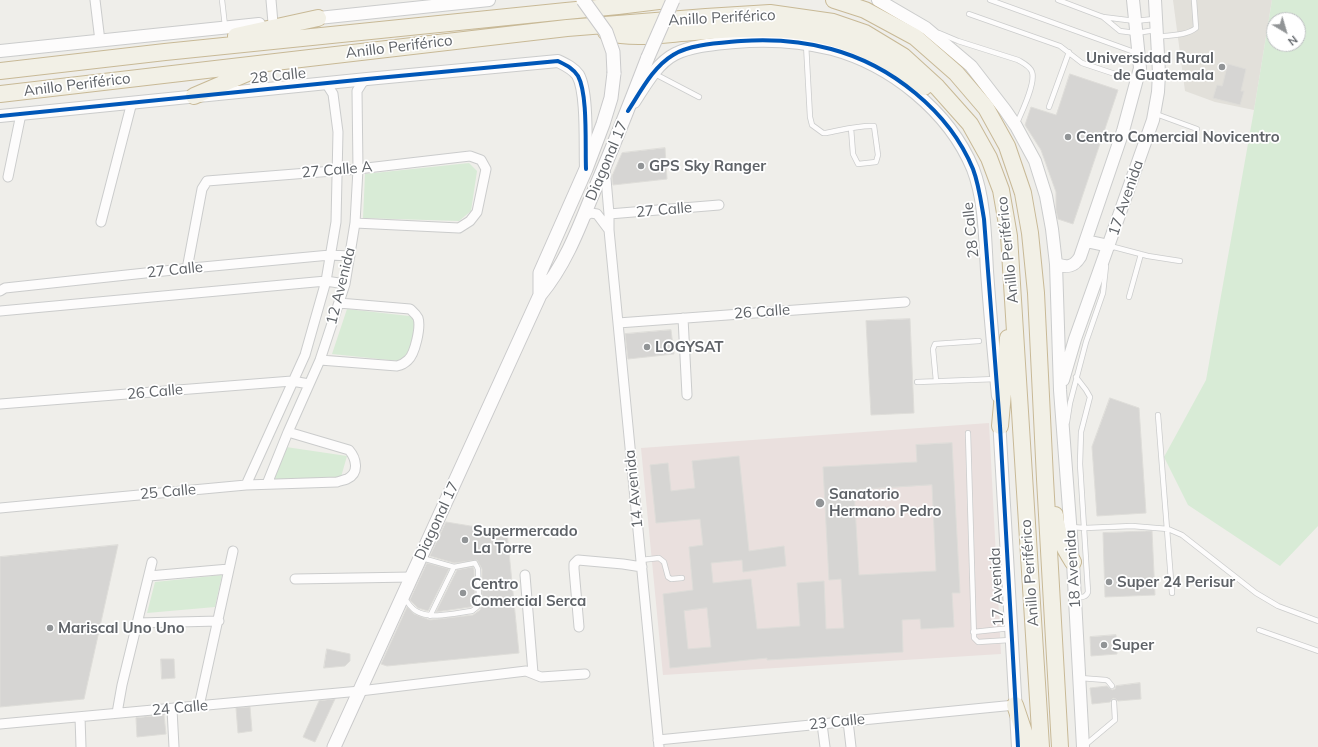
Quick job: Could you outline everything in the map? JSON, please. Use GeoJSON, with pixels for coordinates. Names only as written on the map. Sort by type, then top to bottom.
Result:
{"type":"FeatureCollection","features":[{"type":"Feature","properties":{"kind":"highway","name":"Anillo Periférico"},"geometry":{"type":"LineString","coordinates":[[0,71],[165,52],[667,0]]}},
{"type":"Feature","properties":{"kind":"highway","name":"Anillo Periférico"},"geometry":{"type":"LineString","coordinates":[[834,0],[865,10],[915,37],[956,73],[986,108],[1007,146],[1023,193],[1030,233],[1036,293],[1060,747]]}},
{"type":"Feature","properties":{"kind":"highway","name":"Anillo Periférico"},"geometry":{"type":"LineString","coordinates":[[0,94],[567,28],[770,13],[833,22],[865,33],[903,56],[938,87],[970,124],[989,158],[1001,190],[1009,236],[1041,747]]}},
{"type":"Feature","properties":{"kind":"highway"},"geometry":{"type":"LineString","coordinates":[[165,52],[318,18]]}},
{"type":"Feature","properties":{"kind":"highway"},"geometry":{"type":"LineString","coordinates":[[606,32],[619,36],[642,36],[762,28],[787,29],[815,33],[841,40],[868,51],[899,69],[970,124]]}},
{"type":"Feature","properties":{"kind":"highway"},"geometry":{"type":"LineString","coordinates":[[0,60],[27,68]]}},
{"type":"Feature","properties":{"kind":"highway"},"geometry":{"type":"LineString","coordinates":[[194,96],[274,62]]}},
{"type":"Feature","properties":{"kind":"highway"},"geometry":{"type":"LineString","coordinates":[[1000,426],[1012,284]]}},
{"type":"Feature","properties":{"kind":"highway"},"geometry":{"type":"LineString","coordinates":[[1045,479],[1053,500],[1058,534],[1063,546],[1073,562]]}},
{"type":"Feature","properties":{"kind":"highway"},"geometry":{"type":"LineString","coordinates":[[1015,705],[1029,747]]}},
{"type":"Feature","properties":{"kind":"main road","name":"Diagonal 17"},"geometry":{"type":"LineString","coordinates":[[540,295],[540,274],[586,169],[609,105],[614,73],[613,52],[606,32],[583,0]]}},
{"type":"Feature","properties":{"kind":"main road","name":"Diagonal 17"},"geometry":{"type":"LineString","coordinates":[[334,747],[540,295],[553,280],[567,255],[628,111],[648,57],[673,0]]}},
{"type":"Feature","properties":{"kind":"street"},"geometry":{"type":"LineString","coordinates":[[95,0],[100,42]]}},
{"type":"Feature","properties":{"kind":"street"},"geometry":{"type":"LineString","coordinates":[[271,0],[274,23]]}},
{"type":"Feature","properties":{"kind":"street"},"geometry":{"type":"LineString","coordinates":[[0,51],[100,42],[463,1],[489,0]]}},
{"type":"Feature","properties":{"kind":"street"},"geometry":{"type":"LineString","coordinates":[[878,0],[926,28],[971,66],[1016,126],[1035,161],[1046,196],[1056,264],[1060,390]]}},
{"type":"Feature","properties":{"kind":"street","name":"17 Avenida"},"geometry":{"type":"LineString","coordinates":[[1056,264],[1066,267],[1072,266],[1080,257],[1123,131],[1140,68],[1133,0]]}},
{"type":"Feature","properties":{"kind":"street","name":"17 Avenida"},"geometry":{"type":"LineString","coordinates":[[1060,390],[1075,339],[1109,246],[1154,113],[1158,92],[1159,74],[1155,0]]}},
{"type":"Feature","properties":{"kind":"street","name":"28 Calle"},"geometry":{"type":"LineString","coordinates":[[628,111],[660,65],[674,54],[688,48],[762,40],[806,44],[832,49],[852,56],[874,66],[896,79],[916,94],[939,116],[966,154],[979,189],[984,219],[1000,426]]}},
{"type":"Feature","properties":{"kind":"street","name":"28 Calle"},"geometry":{"type":"LineString","coordinates":[[0,116],[367,79],[558,62],[570,66],[578,76],[584,94],[586,169]]}},
{"type":"Feature","properties":{"kind":"street","name":"12 Avenida"},"geometry":{"type":"LineString","coordinates":[[267,484],[320,360],[345,284],[355,223],[358,169],[357,91],[362,83],[367,79]]}},
{"type":"Feature","properties":{"kind":"street","name":"12 Avenida"},"geometry":{"type":"LineString","coordinates":[[246,485],[305,355],[326,281],[336,222],[338,132],[335,100],[331,89],[326,83]]}},
{"type":"Feature","properties":{"kind":"street"},"geometry":{"type":"LineString","coordinates":[[101,222],[132,102]]}},
{"type":"Feature","properties":{"kind":"street"},"geometry":{"type":"LineString","coordinates":[[8,177],[21,114]]}},
{"type":"Feature","properties":{"kind":"street","name":"27 Calle A"},"geometry":{"type":"LineString","coordinates":[[187,269],[202,189],[207,181],[214,179],[358,169],[470,156],[481,160],[486,169],[477,212],[470,222],[459,228],[355,223]]}},
{"type":"Feature","properties":{"kind":"street","name":"14 Avenida"},"geometry":{"type":"LineString","coordinates":[[605,166],[609,230],[659,744]]}},
{"type":"Feature","properties":{"kind":"street","name":"27 Calle"},"geometry":{"type":"LineString","coordinates":[[609,214],[719,205]]}},
{"type":"Feature","properties":{"kind":"street"},"geometry":{"type":"LineString","coordinates":[[584,216],[597,214],[609,230]]}},
{"type":"Feature","properties":{"kind":"street"},"geometry":{"type":"LineString","coordinates":[[1086,241],[1109,246]]}},
{"type":"Feature","properties":{"kind":"street","name":"27 Calle"},"geometry":{"type":"LineString","coordinates":[[0,291],[5,288],[187,269],[330,256],[350,256]]}},
{"type":"Feature","properties":{"kind":"street","name":"27 Calle"},"geometry":{"type":"LineString","coordinates":[[0,311],[326,281],[345,284]]}},
{"type":"Feature","properties":{"kind":"street","name":"26 Calle"},"geometry":{"type":"LineString","coordinates":[[618,323],[905,302]]}},
{"type":"Feature","properties":{"kind":"street"},"geometry":{"type":"LineString","coordinates":[[320,360],[397,366],[410,359],[414,350],[419,328],[419,320],[410,309],[339,303]]}},
{"type":"Feature","properties":{"kind":"street"},"geometry":{"type":"LineString","coordinates":[[683,318],[687,395]]}},
{"type":"Feature","properties":{"kind":"street","name":"26 Calle"},"geometry":{"type":"LineString","coordinates":[[0,404],[292,381],[309,384]]}},
{"type":"Feature","properties":{"kind":"street","name":"18 Avenida"},"geometry":{"type":"LineString","coordinates":[[1060,390],[1073,562],[1083,747]]}},
{"type":"Feature","properties":{"kind":"street","name":"17 Avenida"},"geometry":{"type":"LineString","coordinates":[[1000,426],[1018,747]]}},
{"type":"Feature","properties":{"kind":"street","name":"25 Calle"},"geometry":{"type":"LineString","coordinates":[[0,508],[246,485],[337,482],[348,479],[353,473],[356,463],[354,456],[349,450],[288,432]]}},
{"type":"Feature","properties":{"kind":"street"},"geometry":{"type":"LineString","coordinates":[[199,706],[219,621],[233,551]]}},
{"type":"Feature","properties":{"kind":"street"},"geometry":{"type":"LineString","coordinates":[[579,627],[574,564],[578,560],[641,564]]}},
{"type":"Feature","properties":{"kind":"street"},"geometry":{"type":"LineString","coordinates":[[117,713],[122,685],[152,562]]}},
{"type":"Feature","properties":{"kind":"street"},"geometry":{"type":"LineString","coordinates":[[149,576],[229,569]]}},
{"type":"Feature","properties":{"kind":"street"},"geometry":{"type":"LineString","coordinates":[[526,575],[533,673]]}},
{"type":"Feature","properties":{"kind":"street"},"geometry":{"type":"LineString","coordinates":[[296,579],[412,577]]}},
{"type":"Feature","properties":{"kind":"street"},"geometry":{"type":"LineString","coordinates":[[137,623],[219,621]]}},
{"type":"Feature","properties":{"kind":"street","name":"24 Calle"},"geometry":{"type":"LineString","coordinates":[[0,724],[360,691],[526,671],[541,677],[585,674]]}},
{"type":"Feature","properties":{"kind":"street","name":"23 Calle"},"geometry":{"type":"LineString","coordinates":[[659,744],[848,721],[1015,705]]}},
{"type":"Feature","properties":{"kind":"street"},"geometry":{"type":"LineString","coordinates":[[172,709],[174,747]]}},
{"type":"Feature","properties":{"kind":"street"},"geometry":{"type":"LineString","coordinates":[[80,717],[81,747]]}},
{"type":"Feature","properties":{"kind":"street"},"geometry":{"type":"LineString","coordinates":[[848,721],[851,747]]}},
{"type":"Feature","properties":{"kind":"street"},"geometry":{"type":"LineString","coordinates":[[822,724],[825,747]]}},
{"type":"Feature","properties":{"kind":"lane"},"geometry":{"type":"LineString","coordinates":[[222,0],[225,28]]}},
{"type":"Feature","properties":{"kind":"lane"},"geometry":{"type":"LineString","coordinates":[[990,0],[1138,53]]}},
{"type":"Feature","properties":{"kind":"lane"},"geometry":{"type":"LineString","coordinates":[[1058,0],[1136,27],[1156,29],[1178,34],[1196,28],[1194,0]]}},
{"type":"Feature","properties":{"kind":"lane"},"geometry":{"type":"LineString","coordinates":[[969,14],[1060,46],[1082,63],[1136,81]]}},
{"type":"Feature","properties":{"kind":"lane"},"geometry":{"type":"LineString","coordinates":[[1104,17],[1120,31],[1136,27],[1156,29]]}},
{"type":"Feature","properties":{"kind":"lane"},"geometry":{"type":"LineString","coordinates":[[926,28],[958,41],[1018,60],[1026,65],[1032,72],[1033,80],[1016,126]]}},
{"type":"Feature","properties":{"kind":"lane"},"geometry":{"type":"LineString","coordinates":[[806,44],[810,117],[812,125],[823,133],[851,128],[865,126],[874,126],[878,155],[876,162],[858,164],[853,154],[851,128]]}},
{"type":"Feature","properties":{"kind":"lane"},"geometry":{"type":"LineString","coordinates":[[1049,107],[1069,52]]}},
{"type":"Feature","properties":{"kind":"lane"},"geometry":{"type":"LineString","coordinates":[[654,73],[699,97]]}},
{"type":"Feature","properties":{"kind":"lane"},"geometry":{"type":"LineString","coordinates":[[1154,113],[1197,129]]}},
{"type":"Feature","properties":{"kind":"lane"},"geometry":{"type":"LineString","coordinates":[[1064,445],[1070,403],[1076,378],[1086,342],[1103,293],[1109,246],[1141,254],[1180,261]]}},
{"type":"Feature","properties":{"kind":"lane"},"geometry":{"type":"LineString","coordinates":[[1129,297],[1141,254]]}},
{"type":"Feature","properties":{"kind":"lane"},"geometry":{"type":"LineString","coordinates":[[936,381],[933,349],[935,344],[979,341]]}},
{"type":"Feature","properties":{"kind":"lane"},"geometry":{"type":"LineString","coordinates":[[917,382],[996,378]]}},
{"type":"Feature","properties":{"kind":"lane"},"geometry":{"type":"LineString","coordinates":[[1075,597],[1084,597],[1088,592],[1080,464],[1081,432],[1090,398],[1086,390],[1076,378]]}},
{"type":"Feature","properties":{"kind":"lane"},"geometry":{"type":"LineString","coordinates":[[1158,415],[1172,593]]}},
{"type":"Feature","properties":{"kind":"lane"},"geometry":{"type":"LineString","coordinates":[[968,433],[974,638],[978,642],[1012,634]]}},
{"type":"Feature","properties":{"kind":"lane"},"geometry":{"type":"LineString","coordinates":[[1070,527],[1085,528],[1132,526],[1168,529],[1182,535],[1256,593],[1278,606],[1318,621]]}},
{"type":"Feature","properties":{"kind":"lane"},"geometry":{"type":"LineString","coordinates":[[403,596],[417,611],[430,616],[472,611],[479,603],[478,569],[475,563],[454,567],[421,558]]}},
{"type":"Feature","properties":{"kind":"lane"},"geometry":{"type":"LineString","coordinates":[[641,564],[659,558],[665,565],[668,577],[671,579],[682,578]]}},
{"type":"Feature","properties":{"kind":"lane"},"geometry":{"type":"LineString","coordinates":[[430,616],[454,567]]}},
{"type":"Feature","properties":{"kind":"lane"},"geometry":{"type":"LineString","coordinates":[[1259,630],[1318,651]]}},
{"type":"Feature","properties":{"kind":"lane"},"geometry":{"type":"LineString","coordinates":[[973,632],[1012,634]]}},
{"type":"Feature","properties":{"kind":"lane"},"geometry":{"type":"LineString","coordinates":[[1079,678],[1106,680],[1112,686]]}},
{"type":"Feature","properties":{"kind":"lane"},"geometry":{"type":"LineString","coordinates":[[1083,747],[1115,720],[1114,702]]}},
{"type":"Feature","properties":{"kind":"shaded area","name":"Universidad Rural de Guatemala"},"geometry":{"type":"Polygon","coordinates":[[[1173,0],[1272,0],[1270,12],[1266,12],[1266,37],[1254,110],[1215,102],[1185,91],[1173,0]]]}},
{"type":"Feature","properties":{"kind":"shaded area","name":"Sanatorio Hermano Pedro"},"geometry":{"type":"Polygon","coordinates":[[[989,423],[1001,654],[663,675],[641,448],[989,423]]]}},
{"type":"Feature","properties":{"kind":"green space"},"geometry":{"type":"Polygon","coordinates":[[[1272,0],[1318,0],[1318,526],[1280,566],[1188,505],[1164,457],[1206,380],[1266,37],[1266,52],[1306,52],[1306,12],[1270,12],[1272,0]]]}},
{"type":"Feature","properties":{"kind":"green space"},"geometry":{"type":"Polygon","coordinates":[[[469,163],[477,171],[471,211],[459,221],[363,218],[365,174],[469,163]]]}},
{"type":"Feature","properties":{"kind":"green space"},"geometry":{"type":"Polygon","coordinates":[[[347,309],[418,317],[423,324],[415,358],[408,362],[332,354],[347,309]]]}},
{"type":"Feature","properties":{"kind":"green space"},"geometry":{"type":"Polygon","coordinates":[[[286,447],[347,456],[341,477],[268,483],[286,447]]]}},
{"type":"Feature","properties":{"kind":"green space"},"geometry":{"type":"Polygon","coordinates":[[[222,575],[215,607],[147,613],[155,582],[222,575]]]}},
{"type":"Feature","properties":{"kind":"building"},"geometry":{"type":"Polygon","coordinates":[[[1228,64],[1246,69],[1241,91],[1244,91],[1240,105],[1213,98],[1217,85],[1222,86],[1228,64]]]}},
{"type":"Feature","properties":{"kind":"building","name":"Centro Comercial Novicentro"},"geometry":{"type":"Polygon","coordinates":[[[1070,74],[1118,90],[1073,224],[1058,219],[1056,210],[1056,192],[1041,150],[1025,125],[1031,107],[1056,115],[1070,74]]]}},
{"type":"Feature","properties":{"kind":"building","name":"GPS Sky Ranger"},"geometry":{"type":"Polygon","coordinates":[[[665,148],[667,179],[613,185],[612,176],[622,153],[665,148]]]}},
{"type":"Feature","properties":{"kind":"building"},"geometry":{"type":"Polygon","coordinates":[[[910,319],[914,413],[871,415],[866,321],[910,319]]]}},
{"type":"Feature","properties":{"kind":"building","name":"LOGYSAT"},"geometry":{"type":"Polygon","coordinates":[[[671,330],[674,354],[628,359],[625,334],[671,330]]]}},
{"type":"Feature","properties":{"kind":"building"},"geometry":{"type":"Polygon","coordinates":[[[1110,398],[1139,408],[1146,513],[1097,516],[1092,447],[1110,398]]]}},
{"type":"Feature","properties":{"kind":"building"},"geometry":{"type":"Polygon","coordinates":[[[952,443],[960,593],[952,593],[954,627],[921,629],[920,619],[902,620],[903,652],[767,660],[767,658],[670,668],[663,594],[693,590],[689,547],[703,545],[700,519],[656,523],[650,465],[668,463],[671,491],[695,488],[692,461],[739,456],[749,551],[784,546],[786,566],[743,572],[742,560],[711,563],[713,583],[751,579],[757,629],[800,626],[797,583],[824,581],[826,629],[844,628],[841,579],[829,580],[823,467],[917,462],[916,445],[952,443]],[[932,485],[854,490],[859,575],[936,571],[932,485]],[[707,608],[684,611],[688,649],[711,647],[707,608]]]}},
{"type":"Feature","properties":{"kind":"building","name":"Centro Comercial Serca"},"geometry":{"type":"Polygon","coordinates":[[[446,522],[507,532],[519,653],[387,666],[381,664],[407,607],[414,614],[430,620],[473,615],[480,610],[482,605],[482,569],[477,560],[454,563],[430,556],[446,522]]]}},
{"type":"Feature","properties":{"kind":"building"},"geometry":{"type":"Polygon","coordinates":[[[1152,531],[1155,595],[1105,597],[1103,533],[1152,531]]]}},
{"type":"Feature","properties":{"kind":"building","name":"Mariscal Uno Uno"},"geometry":{"type":"Polygon","coordinates":[[[118,545],[84,699],[0,707],[0,557],[118,545]]]}},
{"type":"Feature","properties":{"kind":"building"},"geometry":{"type":"Polygon","coordinates":[[[427,563],[449,569],[428,611],[418,608],[410,600],[427,563]]]}},
{"type":"Feature","properties":{"kind":"building"},"geometry":{"type":"Polygon","coordinates":[[[473,567],[474,605],[470,607],[436,612],[457,570],[473,567]]]}},
{"type":"Feature","properties":{"kind":"building","name":"Super"},"geometry":{"type":"Polygon","coordinates":[[[1116,635],[1117,654],[1091,656],[1090,637],[1116,635]]]}},
{"type":"Feature","properties":{"kind":"building"},"geometry":{"type":"Polygon","coordinates":[[[327,649],[350,654],[350,661],[345,666],[324,668],[327,649]]]}},
{"type":"Feature","properties":{"kind":"building"},"geometry":{"type":"Polygon","coordinates":[[[161,659],[174,659],[175,678],[162,679],[161,659]]]}},
{"type":"Feature","properties":{"kind":"building"},"geometry":{"type":"Polygon","coordinates":[[[1140,683],[1141,699],[1118,701],[1113,698],[1110,702],[1092,704],[1090,688],[1107,686],[1112,690],[1115,689],[1116,686],[1140,683]]]}},
{"type":"Feature","properties":{"kind":"building"},"geometry":{"type":"Polygon","coordinates":[[[335,699],[315,742],[303,737],[319,701],[335,699]]]}},
{"type":"Feature","properties":{"kind":"building"},"geometry":{"type":"Polygon","coordinates":[[[250,707],[252,731],[238,733],[236,708],[250,707]]]}},
{"type":"Feature","properties":{"kind":"building"},"geometry":{"type":"Polygon","coordinates":[[[164,715],[166,734],[137,737],[136,718],[164,715]]]}},
{"type":"Feature","properties":{"kind":"cycle path"},"geometry":{"type":"LineString","coordinates":[[628,111],[659,66],[680,51],[697,46],[741,41],[764,40],[798,42],[820,46],[853,56],[875,66],[896,79],[916,93],[933,110],[949,128],[962,148],[975,175],[984,219],[1000,426],[1018,747]]}},
{"type":"Feature","properties":{"kind":"cycle path"},"geometry":{"type":"LineString","coordinates":[[0,116],[558,61],[574,71],[581,84],[585,107],[586,169]]}},
{"type":"Feature","properties":{"kind":"place","name":"Universidad Rural de Guatemala"},"geometry":{"type":"Point","coordinates":[1222,67]}},
{"type":"Feature","properties":{"kind":"place","name":"Centro Comercial Novicentro"},"geometry":{"type":"Point","coordinates":[1068,137]}},
{"type":"Feature","properties":{"kind":"place","name":"GPS Sky Ranger"},"geometry":{"type":"Point","coordinates":[641,166]}},
{"type":"Feature","properties":{"kind":"place","name":"LOGYSAT"},"geometry":{"type":"Point","coordinates":[647,347]}},
{"type":"Feature","properties":{"kind":"place","name":"Sanatorio Hermano Pedro"},"geometry":{"type":"Point","coordinates":[820,503]}},
{"type":"Feature","properties":{"kind":"place","name":"Supermercado La Torre"},"geometry":{"type":"Point","coordinates":[465,540]}},
{"type":"Feature","properties":{"kind":"place","name":"Super 24 Perisur"},"geometry":{"type":"Point","coordinates":[1109,582]}},
{"type":"Feature","properties":{"kind":"place","name":"Centro Comercial Serca"},"geometry":{"type":"Point","coordinates":[463,593]}},
{"type":"Feature","properties":{"kind":"place","name":"Mariscal Uno Uno"},"geometry":{"type":"Point","coordinates":[50,628]}},
{"type":"Feature","properties":{"kind":"place","name":"Super"},"geometry":{"type":"Point","coordinates":[1104,645]}}]}
